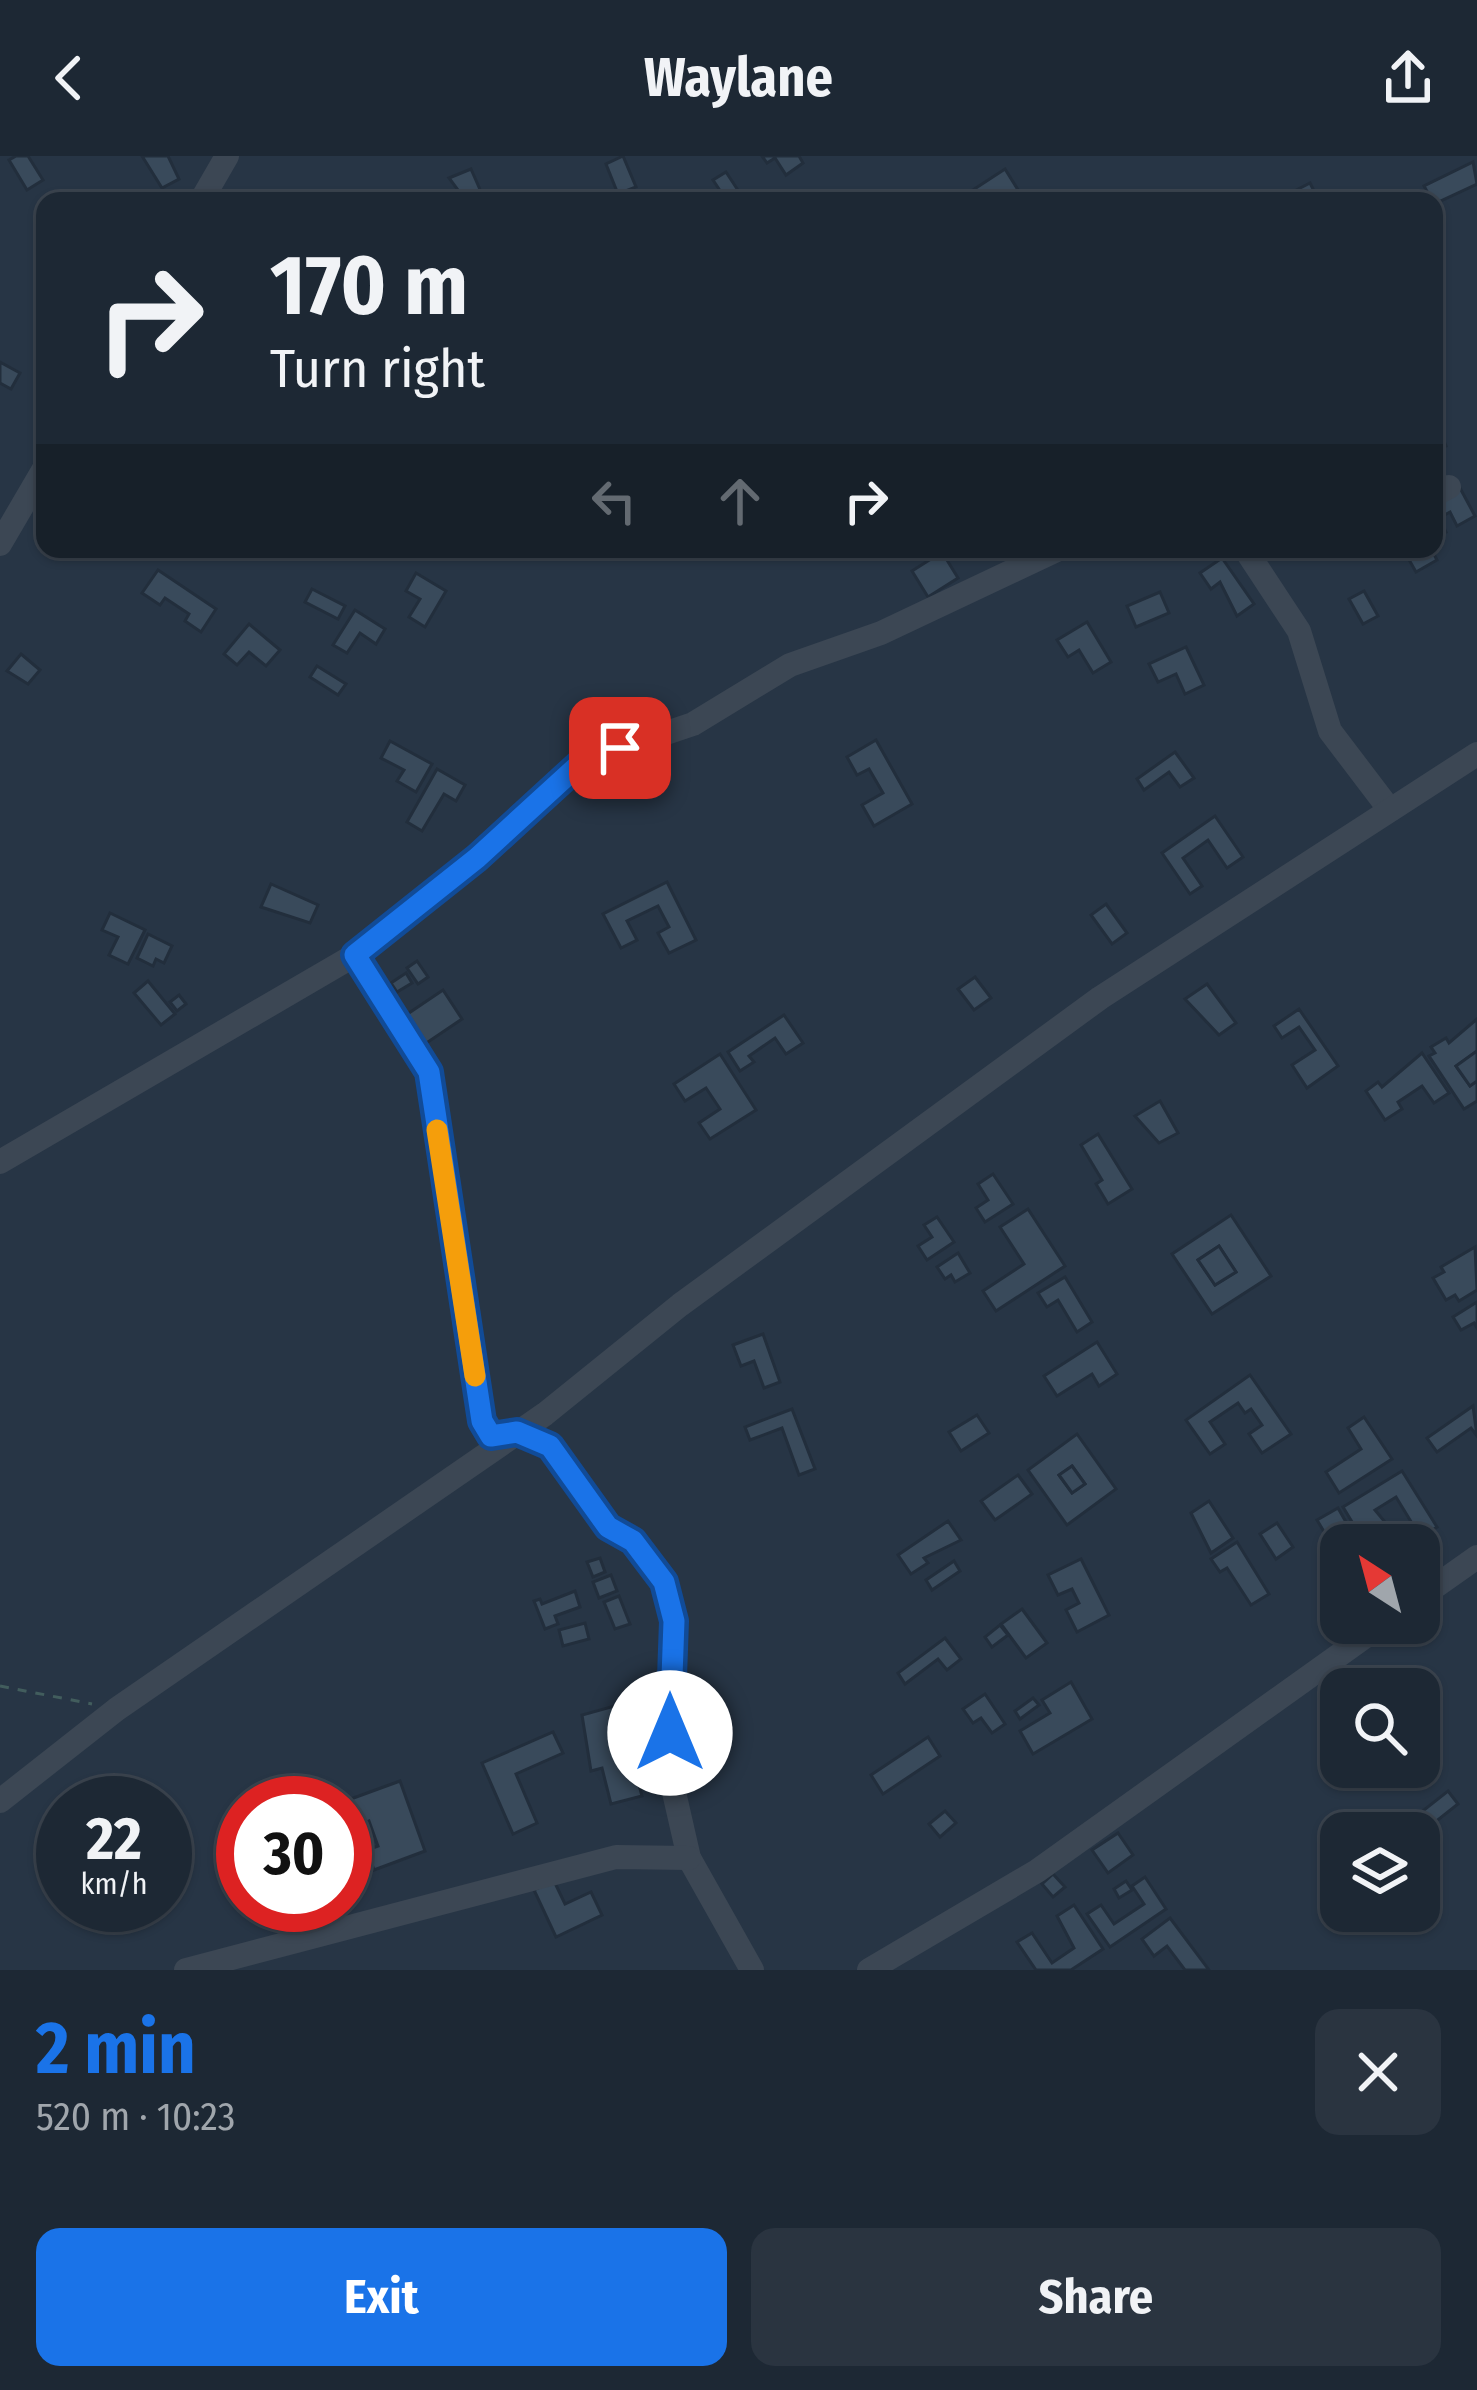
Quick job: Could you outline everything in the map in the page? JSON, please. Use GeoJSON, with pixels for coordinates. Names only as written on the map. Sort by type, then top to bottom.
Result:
{"type":"FeatureCollection","features":[{"type":"Feature","properties":{"kind":"street"},"geometry":{"type":"LineString","coordinates":[[206,192],[227,156]]}},
{"type":"Feature","properties":{"kind":"street"},"geometry":{"type":"LineString","coordinates":[[0,544],[36,482]]}},
{"type":"Feature","properties":{"kind":"street"},"geometry":{"type":"LineString","coordinates":[[0,1162],[355,955],[477,858],[584,760],[693,724],[790,665],[881,633],[1040,558]]}},
{"type":"Feature","properties":{"kind":"street"},"geometry":{"type":"LineString","coordinates":[[1251,558],[1299,631],[1330,731],[1390,810]]}},
{"type":"Feature","properties":{"kind":"street"},"geometry":{"type":"LineString","coordinates":[[0,1801],[117,1709],[517,1432],[1100,998],[1477,754]]}},
{"type":"Feature","properties":{"kind":"street"},"geometry":{"type":"LineString","coordinates":[[355,955],[429,1072],[482,1421],[491,1436],[517,1432],[550,1446],[608,1527],[633,1541],[664,1582],[674,1621],[671,1779],[689,1858],[752,1970]]}},
{"type":"Feature","properties":{"kind":"street"},"geometry":{"type":"LineString","coordinates":[[1440,1583],[1477,1557]]}},
{"type":"Feature","properties":{"kind":"street"},"geometry":{"type":"LineString","coordinates":[[869,1970],[1036,1871],[1355,1644]]}},
{"type":"Feature","properties":{"kind":"street"},"geometry":{"type":"LineString","coordinates":[[186,1970],[616,1857],[689,1858]]}},
{"type":"Feature","properties":{"kind":"path"},"geometry":{"type":"LineString","coordinates":[[0,1686],[117,1709]]}},
{"type":"Feature","properties":{"kind":"building"},"geometry":{"type":"Polygon","coordinates":[[[28,156],[43,180],[27,190],[9,160],[28,156]]]}},
{"type":"Feature","properties":{"kind":"building"},"geometry":{"type":"Polygon","coordinates":[[[142,156],[168,156],[179,179],[162,188],[142,156]]]}},
{"type":"Feature","properties":{"kind":"building"},"geometry":{"type":"Polygon","coordinates":[[[623,156],[636,187],[617,192],[606,164],[623,156]]]}},
{"type":"Feature","properties":{"kind":"building"},"geometry":{"type":"Polygon","coordinates":[[[762,156],[799,156],[803,163],[786,175],[775,158],[767,163],[762,156]]]}},
{"type":"Feature","properties":{"kind":"building"},"geometry":{"type":"Polygon","coordinates":[[[1473,162],[1477,184],[1443,200],[1443,192],[1427,192],[1424,186],[1473,162]]]}},
{"type":"Feature","properties":{"kind":"building"},"geometry":{"type":"Polygon","coordinates":[[[471,169],[481,192],[459,192],[449,178],[471,169]]]}},
{"type":"Feature","properties":{"kind":"building"},"geometry":{"type":"Polygon","coordinates":[[[1005,169],[1019,192],[970,192],[1005,169]]]}},
{"type":"Feature","properties":{"kind":"building"},"geometry":{"type":"Polygon","coordinates":[[[726,172],[739,192],[721,192],[713,180],[726,172]]]}},
{"type":"Feature","properties":{"kind":"building"},"geometry":{"type":"Polygon","coordinates":[[[1310,183],[1314,192],[1292,192],[1310,183]]]}},
{"type":"Feature","properties":{"kind":"building"},"geometry":{"type":"Polygon","coordinates":[[[0,362],[20,373],[11,389],[0,383],[0,362]]]}},
{"type":"Feature","properties":{"kind":"building"},"geometry":{"type":"Polygon","coordinates":[[[1460,488],[1475,516],[1457,526],[1450,512],[1443,516],[1443,497],[1460,488]]]}},
{"type":"Feature","properties":{"kind":"building"},"geometry":{"type":"Polygon","coordinates":[[[933,558],[946,558],[958,578],[928,597],[912,571],[933,558]]]}},
{"type":"Feature","properties":{"kind":"building"},"geometry":{"type":"Polygon","coordinates":[[[1222,558],[1254,604],[1237,616],[1220,582],[1211,589],[1200,573],[1222,558]]]}},
{"type":"Feature","properties":{"kind":"building"},"geometry":{"type":"Polygon","coordinates":[[[1408,558],[1436,558],[1437,560],[1416,572],[1408,558]]]}},
{"type":"Feature","properties":{"kind":"building"},"geometry":{"type":"Polygon","coordinates":[[[158,570],[216,609],[201,632],[185,621],[189,614],[165,598],[160,605],[142,593],[158,570]]]}},
{"type":"Feature","properties":{"kind":"building"},"geometry":{"type":"Polygon","coordinates":[[[416,573],[446,591],[425,627],[409,617],[420,599],[406,591],[416,573]]]}},
{"type":"Feature","properties":{"kind":"building"},"geometry":{"type":"Polygon","coordinates":[[[312,589],[345,606],[338,619],[305,602],[312,589]]]}},
{"type":"Feature","properties":{"kind":"building"},"geometry":{"type":"Polygon","coordinates":[[[1364,591],[1378,616],[1363,624],[1349,599],[1364,591]]]}},
{"type":"Feature","properties":{"kind":"building"},"geometry":{"type":"Polygon","coordinates":[[[1160,592],[1169,613],[1136,627],[1127,606],[1160,592]]]}},
{"type":"Feature","properties":{"kind":"building"},"geometry":{"type":"Polygon","coordinates":[[[355,610],[385,629],[376,644],[360,633],[347,653],[333,645],[355,610]]]}},
{"type":"Feature","properties":{"kind":"building"},"geometry":{"type":"Polygon","coordinates":[[[1087,622],[1111,662],[1093,673],[1079,650],[1068,657],[1057,640],[1087,622]]]}},
{"type":"Feature","properties":{"kind":"building"},"geometry":{"type":"Polygon","coordinates":[[[249,624],[280,650],[266,666],[249,652],[237,665],[224,654],[249,624]]]}},
{"type":"Feature","properties":{"kind":"building"},"geometry":{"type":"Polygon","coordinates":[[[1186,647],[1204,685],[1185,694],[1176,674],[1158,682],[1149,664],[1186,647]]]}},
{"type":"Feature","properties":{"kind":"building"},"geometry":{"type":"Polygon","coordinates":[[[21,654],[40,670],[28,684],[7,671],[21,654]]]}},
{"type":"Feature","properties":{"kind":"building"},"geometry":{"type":"Polygon","coordinates":[[[317,666],[346,684],[338,695],[310,677],[317,666]]]}},
{"type":"Feature","properties":{"kind":"building"},"geometry":{"type":"Polygon","coordinates":[[[876,740],[912,804],[874,826],[862,805],[883,793],[869,769],[857,775],[847,757],[876,740]]]}},
{"type":"Feature","properties":{"kind":"building"},"geometry":{"type":"Polygon","coordinates":[[[390,741],[432,764],[416,792],[397,781],[404,770],[381,758],[390,741]]]}},
{"type":"Feature","properties":{"kind":"building"},"geometry":{"type":"Polygon","coordinates":[[[1175,752],[1194,778],[1180,787],[1169,772],[1144,790],[1137,779],[1175,752]]]}},
{"type":"Feature","properties":{"kind":"building"},"geometry":{"type":"Polygon","coordinates":[[[437,769],[465,785],[456,801],[444,794],[422,831],[407,822],[437,769]]]}},
{"type":"Feature","properties":{"kind":"building"},"geometry":{"type":"Polygon","coordinates":[[[1215,816],[1243,857],[1227,868],[1208,840],[1183,858],[1202,886],[1190,894],[1162,853],[1215,816]]]}},
{"type":"Feature","properties":{"kind":"building"},"geometry":{"type":"Polygon","coordinates":[[[667,882],[696,940],[669,953],[658,933],[669,927],[658,906],[627,921],[637,940],[621,948],[603,914],[667,882]]]}},
{"type":"Feature","properties":{"kind":"building"},"geometry":{"type":"Polygon","coordinates":[[[271,884],[318,905],[310,923],[261,907],[271,884]]]}},
{"type":"Feature","properties":{"kind":"building"},"geometry":{"type":"Polygon","coordinates":[[[1106,904],[1127,933],[1112,944],[1091,915],[1106,904]]]}},
{"type":"Feature","properties":{"kind":"building"},"geometry":{"type":"Polygon","coordinates":[[[110,913],[145,930],[128,964],[109,955],[118,937],[102,930],[110,913]]]}},
{"type":"Feature","properties":{"kind":"building"},"geometry":{"type":"Polygon","coordinates":[[[148,934],[172,946],[164,963],[156,959],[153,966],[137,958],[148,934]]]}},
{"type":"Feature","properties":{"kind":"building"},"geometry":{"type":"Polygon","coordinates":[[[417,961],[428,977],[418,984],[407,968],[417,961]]]}},
{"type":"Feature","properties":{"kind":"building"},"geometry":{"type":"Polygon","coordinates":[[[406,973],[412,983],[397,992],[391,983],[406,973]]]}},
{"type":"Feature","properties":{"kind":"building"},"geometry":{"type":"Polygon","coordinates":[[[975,977],[991,998],[974,1010],[958,989],[975,977]]]}},
{"type":"Feature","properties":{"kind":"building"},"geometry":{"type":"Polygon","coordinates":[[[148,981],[175,1014],[161,1025],[134,993],[148,981]]]}},
{"type":"Feature","properties":{"kind":"building"},"geometry":{"type":"Polygon","coordinates":[[[1207,984],[1236,1023],[1219,1035],[1185,999],[1207,984]]]}},
{"type":"Feature","properties":{"kind":"building"},"geometry":{"type":"Polygon","coordinates":[[[443,990],[462,1019],[425,1044],[406,1015],[443,990]]]}},
{"type":"Feature","properties":{"kind":"building"},"geometry":{"type":"Polygon","coordinates":[[[179,995],[186,1004],[177,1011],[170,1002],[179,995]]]}},
{"type":"Feature","properties":{"kind":"building"},"geometry":{"type":"Polygon","coordinates":[[[1299,1009],[1338,1066],[1307,1088],[1292,1065],[1315,1050],[1299,1027],[1282,1038],[1274,1026],[1299,1009]]]}},
{"type":"Feature","properties":{"kind":"building"},"geometry":{"type":"Polygon","coordinates":[[[784,1015],[803,1043],[786,1054],[775,1038],[749,1056],[754,1062],[740,1071],[728,1052],[784,1015]]]}},
{"type":"Feature","properties":{"kind":"building"},"geometry":{"type":"Polygon","coordinates":[[[1477,1019],[1477,1051],[1456,1066],[1470,1086],[1477,1081],[1477,1101],[1464,1109],[1429,1056],[1435,1053],[1431,1047],[1446,1038],[1449,1043],[1477,1019]]]}},
{"type":"Feature","properties":{"kind":"building"},"geometry":{"type":"Polygon","coordinates":[[[1477,1051],[1477,1081],[1470,1086],[1456,1066],[1477,1051]]]}},
{"type":"Feature","properties":{"kind":"building"},"geometry":{"type":"Polygon","coordinates":[[[1422,1053],[1449,1093],[1434,1103],[1422,1086],[1398,1102],[1402,1109],[1385,1120],[1366,1091],[1378,1082],[1382,1087],[1422,1053]]]}},
{"type":"Feature","properties":{"kind":"building"},"geometry":{"type":"Polygon","coordinates":[[[720,1054],[756,1110],[710,1139],[699,1123],[720,1109],[706,1088],[685,1101],[674,1084],[720,1054]]]}},
{"type":"Feature","properties":{"kind":"building"},"geometry":{"type":"Polygon","coordinates":[[[1160,1101],[1178,1133],[1159,1143],[1135,1116],[1160,1101]]]}},
{"type":"Feature","properties":{"kind":"building"},"geometry":{"type":"Polygon","coordinates":[[[1098,1134],[1132,1189],[1108,1204],[1096,1184],[1102,1180],[1081,1145],[1098,1134]]]}},
{"type":"Feature","properties":{"kind":"building"},"geometry":{"type":"Polygon","coordinates":[[[993,1174],[1013,1204],[985,1222],[976,1208],[988,1200],[978,1184],[993,1174]]]}},
{"type":"Feature","properties":{"kind":"building"},"geometry":{"type":"Polygon","coordinates":[[[1028,1209],[1065,1266],[996,1311],[983,1291],[1024,1264],[1000,1227],[1028,1209]]]}},
{"type":"Feature","properties":{"kind":"building"},"geometry":{"type":"Polygon","coordinates":[[[1231,1215],[1271,1276],[1212,1314],[1172,1254],[1231,1215]],[[1219,1246],[1198,1260],[1215,1285],[1236,1272],[1219,1246]]]}},
{"type":"Feature","properties":{"kind":"building"},"geometry":{"type":"Polygon","coordinates":[[[937,1217],[954,1242],[927,1260],[918,1246],[932,1237],[924,1225],[937,1217]]]}},
{"type":"Feature","properties":{"kind":"building"},"geometry":{"type":"Polygon","coordinates":[[[1219,1246],[1236,1272],[1215,1285],[1198,1260],[1219,1246]]]}},
{"type":"Feature","properties":{"kind":"building"},"geometry":{"type":"Polygon","coordinates":[[[1475,1247],[1477,1290],[1459,1301],[1455,1295],[1446,1300],[1433,1278],[1444,1272],[1441,1267],[1475,1247]]]}},
{"type":"Feature","properties":{"kind":"building"},"geometry":{"type":"Polygon","coordinates":[[[958,1253],[970,1273],[955,1282],[951,1275],[945,1279],[937,1267],[958,1253]]]}},
{"type":"Feature","properties":{"kind":"building"},"geometry":{"type":"Polygon","coordinates":[[[1065,1277],[1092,1322],[1077,1332],[1058,1300],[1047,1307],[1038,1293],[1065,1277]]]}},
{"type":"Feature","properties":{"kind":"building"},"geometry":{"type":"Polygon","coordinates":[[[1477,1302],[1477,1328],[1474,1323],[1461,1330],[1453,1317],[1477,1302]]]}},
{"type":"Feature","properties":{"kind":"building"},"geometry":{"type":"Polygon","coordinates":[[[763,1334],[780,1382],[764,1388],[754,1361],[741,1366],[733,1345],[763,1334]]]}},
{"type":"Feature","properties":{"kind":"building"},"geometry":{"type":"Polygon","coordinates":[[[1097,1342],[1117,1374],[1099,1386],[1092,1374],[1057,1396],[1044,1376],[1097,1342]]]}},
{"type":"Feature","properties":{"kind":"building"},"geometry":{"type":"Polygon","coordinates":[[[1250,1375],[1291,1434],[1262,1453],[1249,1434],[1262,1425],[1251,1409],[1245,1413],[1238,1403],[1210,1422],[1225,1444],[1210,1454],[1186,1420],[1250,1375]]]}},
{"type":"Feature","properties":{"kind":"building"},"geometry":{"type":"Polygon","coordinates":[[[1473,1406],[1477,1436],[1471,1428],[1437,1452],[1427,1438],[1473,1406]]]}},
{"type":"Feature","properties":{"kind":"building"},"geometry":{"type":"Polygon","coordinates":[[[792,1409],[815,1469],[799,1475],[782,1428],[750,1440],[745,1427],[792,1409]]]}},
{"type":"Feature","properties":{"kind":"building"},"geometry":{"type":"Polygon","coordinates":[[[977,1415],[989,1433],[961,1451],[949,1432],[977,1415]]]}},
{"type":"Feature","properties":{"kind":"building"},"geometry":{"type":"Polygon","coordinates":[[[1364,1417],[1392,1459],[1339,1493],[1326,1472],[1361,1449],[1348,1428],[1364,1417]]]}},
{"type":"Feature","properties":{"kind":"building"},"geometry":{"type":"Polygon","coordinates":[[[1077,1434],[1116,1489],[1067,1525],[1028,1470],[1077,1434]],[[1072,1466],[1059,1475],[1072,1493],[1085,1484],[1072,1466]]]}},
{"type":"Feature","properties":{"kind":"building"},"geometry":{"type":"Polygon","coordinates":[[[1072,1466],[1085,1484],[1072,1493],[1059,1475],[1072,1466]]]}},
{"type":"Feature","properties":{"kind":"building"},"geometry":{"type":"Polygon","coordinates":[[[1402,1471],[1435,1524],[1412,1524],[1396,1497],[1375,1510],[1387,1524],[1353,1524],[1343,1507],[1402,1471]]]}},
{"type":"Feature","properties":{"kind":"building"},"geometry":{"type":"Polygon","coordinates":[[[1018,1475],[1032,1494],[995,1520],[981,1501],[1018,1475]]]}},
{"type":"Feature","properties":{"kind":"building"},"geometry":{"type":"Polygon","coordinates":[[[1209,1501],[1233,1538],[1211,1553],[1191,1513],[1209,1501]]]}},
{"type":"Feature","properties":{"kind":"building"},"geometry":{"type":"Polygon","coordinates":[[[1338,1508],[1347,1524],[1320,1525],[1317,1520],[1338,1508]]]}},
{"type":"Feature","properties":{"kind":"building"},"geometry":{"type":"Polygon","coordinates":[[[948,1521],[961,1540],[924,1558],[928,1563],[911,1574],[898,1555],[948,1521]]]}},
{"type":"Feature","properties":{"kind":"building"},"geometry":{"type":"Polygon","coordinates":[[[1277,1523],[1293,1547],[1276,1559],[1260,1534],[1277,1523]]]}},
{"type":"Feature","properties":{"kind":"building"},"geometry":{"type":"Polygon","coordinates":[[[1237,1542],[1269,1594],[1251,1605],[1227,1568],[1220,1572],[1211,1559],[1237,1542]]]}},
{"type":"Feature","properties":{"kind":"building"},"geometry":{"type":"Polygon","coordinates":[[[600,1558],[605,1572],[593,1577],[587,1562],[600,1558]]]}},
{"type":"Feature","properties":{"kind":"building"},"geometry":{"type":"Polygon","coordinates":[[[1081,1559],[1109,1615],[1077,1632],[1066,1610],[1079,1603],[1072,1589],[1058,1595],[1048,1575],[1081,1559]]]}},
{"type":"Feature","properties":{"kind":"building"},"geometry":{"type":"Polygon","coordinates":[[[954,1561],[960,1571],[932,1590],[926,1580],[954,1561]]]}},
{"type":"Feature","properties":{"kind":"building"},"geometry":{"type":"Polygon","coordinates":[[[611,1575],[617,1591],[599,1598],[593,1582],[611,1575]]]}},
{"type":"Feature","properties":{"kind":"building"},"geometry":{"type":"Polygon","coordinates":[[[575,1591],[580,1607],[555,1616],[558,1624],[545,1629],[534,1601],[540,1599],[542,1604],[575,1591]]]}},
{"type":"Feature","properties":{"kind":"building"},"geometry":{"type":"Polygon","coordinates":[[[619,1596],[630,1624],[615,1629],[604,1602],[619,1596]]]}},
{"type":"Feature","properties":{"kind":"building"},"geometry":{"type":"Polygon","coordinates":[[[1022,1609],[1047,1643],[1026,1658],[1001,1624],[1022,1609]]]}},
{"type":"Feature","properties":{"kind":"building"},"geometry":{"type":"Polygon","coordinates":[[[585,1623],[589,1639],[563,1646],[559,1630],[585,1623]]]}},
{"type":"Feature","properties":{"kind":"building"},"geometry":{"type":"Polygon","coordinates":[[[1000,1625],[1008,1635],[992,1647],[985,1637],[1000,1625]]]}},
{"type":"Feature","properties":{"kind":"building"},"geometry":{"type":"Polygon","coordinates":[[[945,1638],[961,1659],[947,1670],[938,1659],[905,1684],[898,1673],[945,1638]]]}},
{"type":"Feature","properties":{"kind":"building"},"geometry":{"type":"Polygon","coordinates":[[[1071,1682],[1092,1719],[1033,1754],[1020,1731],[1050,1713],[1042,1700],[1071,1682]]]}},
{"type":"Feature","properties":{"kind":"building"},"geometry":{"type":"Polygon","coordinates":[[[985,1694],[1005,1724],[992,1733],[981,1718],[973,1723],[963,1709],[985,1694]]]}},
{"type":"Feature","properties":{"kind":"building"},"geometry":{"type":"Polygon","coordinates":[[[1033,1698],[1039,1705],[1020,1719],[1015,1711],[1033,1698]]]}},
{"type":"Feature","properties":{"kind":"building"},"geometry":{"type":"Polygon","coordinates":[[[618,1705],[627,1740],[635,1738],[639,1757],[632,1759],[642,1796],[611,1804],[602,1768],[591,1771],[582,1715],[618,1705]]]}},
{"type":"Feature","properties":{"kind":"building"},"geometry":{"type":"Polygon","coordinates":[[[553,1732],[563,1753],[516,1774],[537,1823],[513,1834],[482,1763],[553,1732]]]}},
{"type":"Feature","properties":{"kind":"building"},"geometry":{"type":"Polygon","coordinates":[[[928,1737],[940,1756],[883,1794],[871,1775],[928,1737]]]}},
{"type":"Feature","properties":{"kind":"building"},"geometry":{"type":"Polygon","coordinates":[[[400,1781],[425,1851],[374,1870],[372,1848],[378,1846],[372,1829],[372,1791],[400,1781]]]}},
{"type":"Feature","properties":{"kind":"building"},"geometry":{"type":"Polygon","coordinates":[[[1448,1791],[1458,1804],[1440,1818],[1440,1812],[1421,1812],[1448,1791]]]}},
{"type":"Feature","properties":{"kind":"building"},"geometry":{"type":"Polygon","coordinates":[[[945,1811],[956,1823],[940,1837],[929,1824],[945,1811]]]}},
{"type":"Feature","properties":{"kind":"building"},"geometry":{"type":"Polygon","coordinates":[[[1118,1833],[1133,1855],[1108,1873],[1092,1850],[1118,1833]]]}},
{"type":"Feature","properties":{"kind":"building"},"geometry":{"type":"Polygon","coordinates":[[[1053,1874],[1065,1887],[1053,1897],[1042,1884],[1053,1874]]]}},
{"type":"Feature","properties":{"kind":"building"},"geometry":{"type":"Polygon","coordinates":[[[1145,1877],[1166,1909],[1110,1947],[1087,1914],[1101,1905],[1114,1924],[1144,1904],[1132,1886],[1145,1877]]]}},
{"type":"Feature","properties":{"kind":"building"},"geometry":{"type":"Polygon","coordinates":[[[554,1881],[565,1904],[591,1892],[602,1915],[556,1937],[534,1890],[554,1881]]]}},
{"type":"Feature","properties":{"kind":"building"},"geometry":{"type":"Polygon","coordinates":[[[1126,1881],[1132,1890],[1119,1898],[1114,1889],[1126,1881]]]}},
{"type":"Feature","properties":{"kind":"building"},"geometry":{"type":"Polygon","coordinates":[[[1074,1905],[1103,1949],[1071,1970],[1036,1970],[1017,1942],[1032,1933],[1052,1963],[1074,1948],[1057,1916],[1074,1905]]]}},
{"type":"Feature","properties":{"kind":"building"},"geometry":{"type":"Polygon","coordinates":[[[1170,1918],[1209,1970],[1185,1970],[1167,1946],[1154,1956],[1142,1939],[1170,1918]]]}},
{"type":"Feature","properties":{"kind":"slow traffic"},"geometry":{"type":"LineString","coordinates":[[437,1130],[475,1376]]}},
{"type":"Feature","properties":{"kind":"route"},"geometry":{"type":"LineString","coordinates":[[620,748],[584,760],[477,858],[355,955],[429,1072],[482,1421],[491,1436],[517,1432],[550,1446],[608,1527],[633,1541],[664,1582],[674,1621],[670,1733]]}}]}
